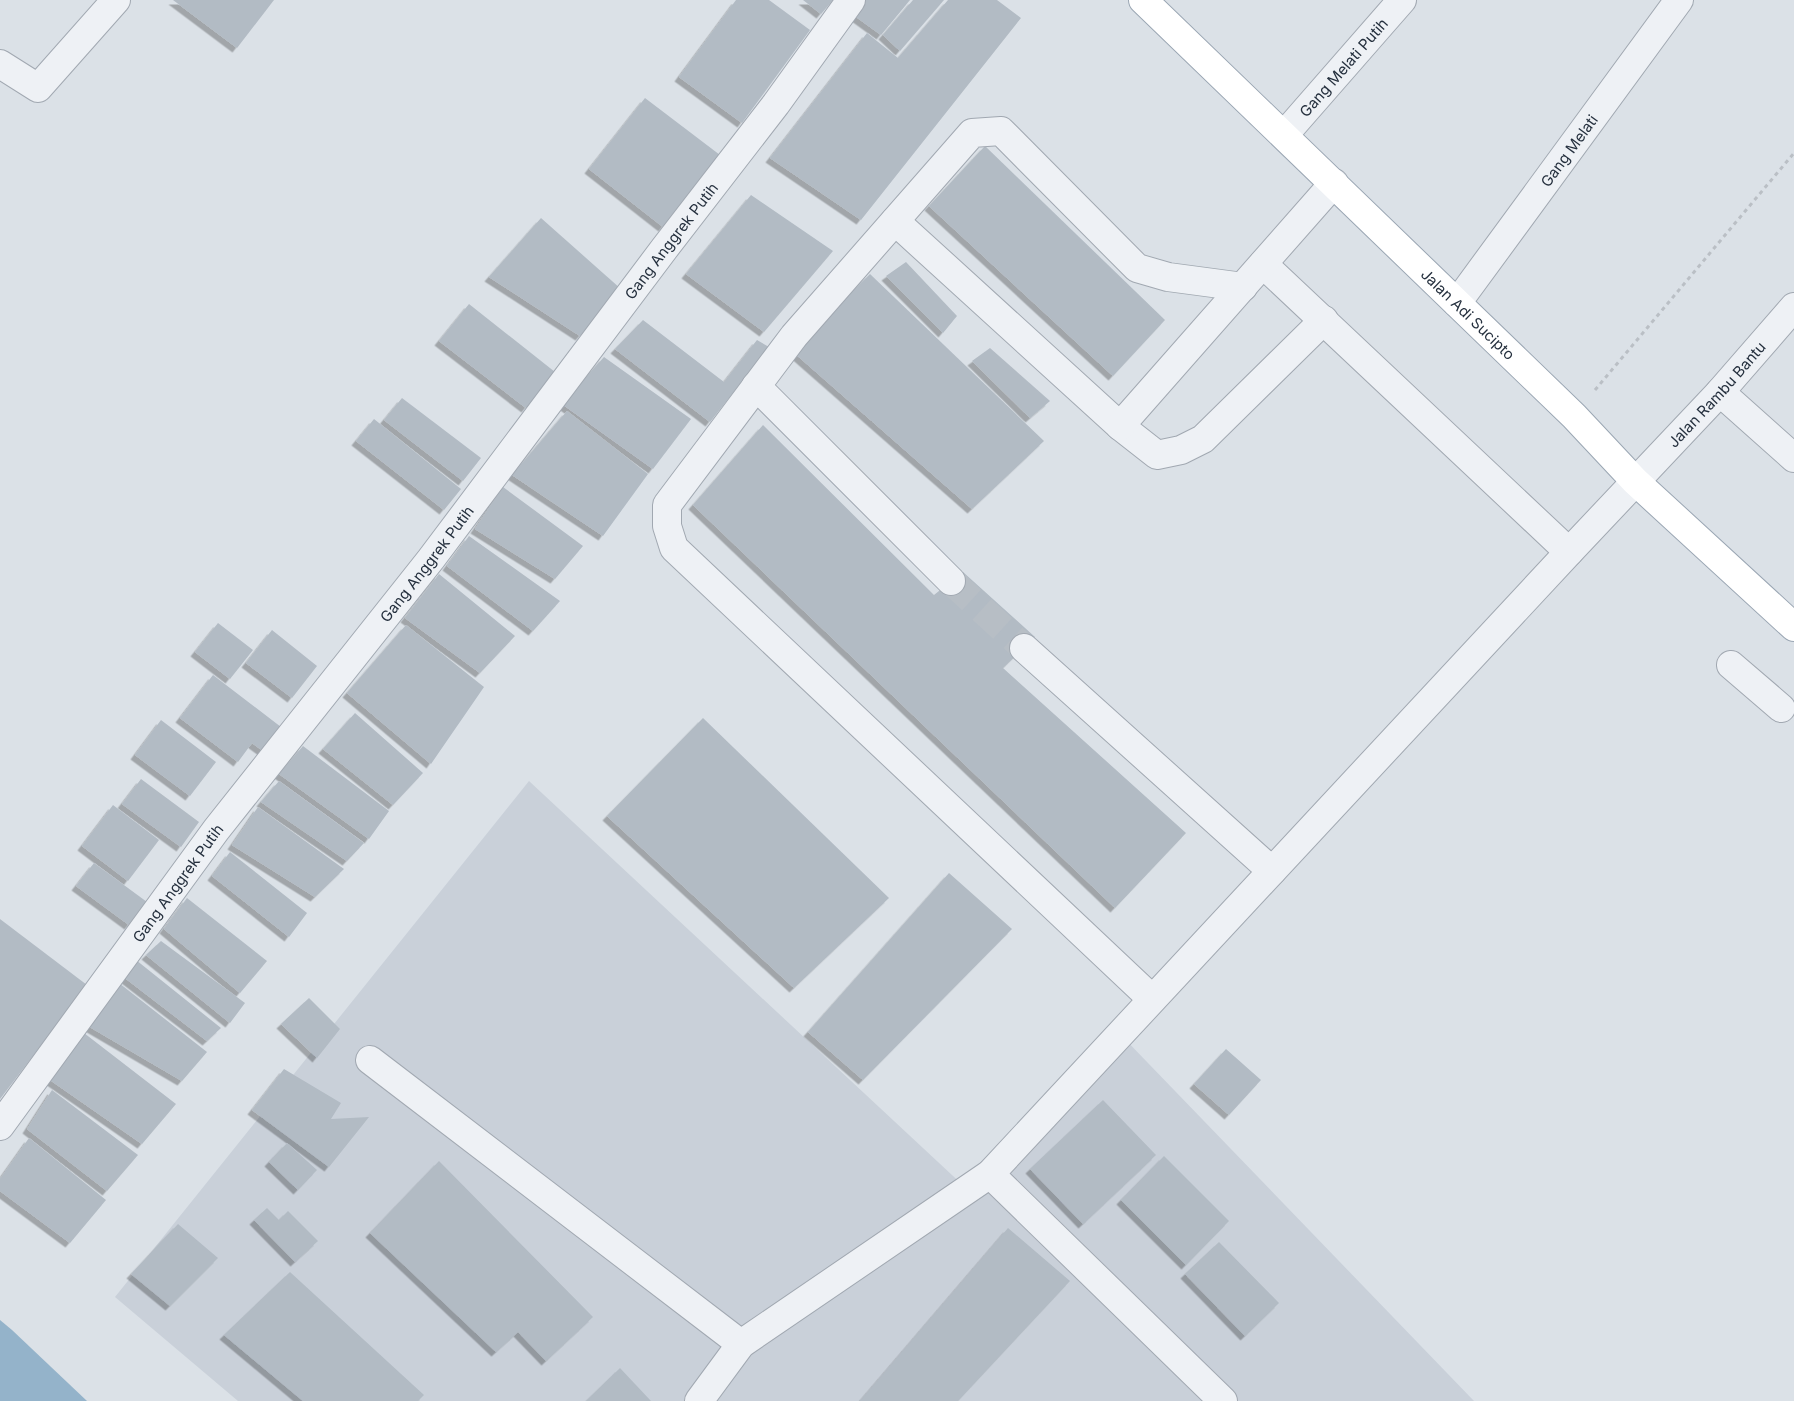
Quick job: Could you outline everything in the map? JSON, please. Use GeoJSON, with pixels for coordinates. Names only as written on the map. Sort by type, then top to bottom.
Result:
{"type":"FeatureCollection","features":[{"type":"Feature","properties":{"kind":"main road","name":"Jalan Adi Sucipto"},"geometry":{"type":"LineString","coordinates":[[1143,0],[1574,416],[1635,482],[1794,627]]}},
{"type":"Feature","properties":{"kind":"street"},"geometry":{"type":"LineString","coordinates":[[0,64],[38,88],[116,0]]}},
{"type":"Feature","properties":{"kind":"street","name":"Gang Anggrek Putih"},"geometry":{"type":"LineString","coordinates":[[0,1126],[216,830],[431,559],[664,249],[776,104],[851,0]]}},
{"type":"Feature","properties":{"kind":"street","name":"Gang Melati Putih"},"geometry":{"type":"LineString","coordinates":[[1284,135],[1402,0]]}},
{"type":"Feature","properties":{"kind":"street","name":"Gang Melati"},"geometry":{"type":"LineString","coordinates":[[1457,303],[1679,0]]}},
{"type":"Feature","properties":{"kind":"street"},"geometry":{"type":"LineString","coordinates":[[1152,999],[674,548],[667,526],[667,505],[794,336],[972,133],[1001,131],[1137,268],[1168,277],[1243,287]]}},
{"type":"Feature","properties":{"kind":"street"},"geometry":{"type":"LineString","coordinates":[[1120,426],[1334,184]]}},
{"type":"Feature","properties":{"kind":"street"},"geometry":{"type":"LineString","coordinates":[[895,221],[1120,426],[1157,455],[1181,450],[1203,439],[1324,320]]}},
{"type":"Feature","properties":{"kind":"street"},"geometry":{"type":"LineString","coordinates":[[1263,264],[1569,552]]}},
{"type":"Feature","properties":{"kind":"street","name":"Jalan Rambu Bantu"},"geometry":{"type":"LineString","coordinates":[[699,1401],[741,1344],[990,1174],[1720,392],[1794,307]]}},
{"type":"Feature","properties":{"kind":"street"},"geometry":{"type":"LineString","coordinates":[[756,386],[951,581]]}},
{"type":"Feature","properties":{"kind":"street"},"geometry":{"type":"LineString","coordinates":[[1720,392],[1794,458]]}},
{"type":"Feature","properties":{"kind":"street"},"geometry":{"type":"LineString","coordinates":[[1024,648],[1272,871]]}},
{"type":"Feature","properties":{"kind":"street"},"geometry":{"type":"LineString","coordinates":[[1730,665],[1790,708]]}},
{"type":"Feature","properties":{"kind":"street"},"geometry":{"type":"LineString","coordinates":[[370,1060],[741,1344]]}},
{"type":"Feature","properties":{"kind":"street"},"geometry":{"type":"LineString","coordinates":[[990,1174],[1223,1401]]}},
{"type":"Feature","properties":{"kind":"path"},"geometry":{"type":"LineString","coordinates":[[1574,416],[1794,154]]}},
{"type":"Feature","properties":{"kind":"shaded area"},"geometry":{"type":"Polygon","coordinates":[[[529,781],[967,1189],[1120,1034],[1474,1401],[238,1401],[115,1297],[529,781]]]}},
{"type":"Feature","properties":{"kind":"water"},"geometry":{"type":"Polygon","coordinates":[[[0,1320],[12,1330],[87,1401],[0,1401],[0,1320]]]}},
{"type":"Feature","properties":{"kind":"building"},"geometry":{"type":"Polygon","coordinates":[[[173,0],[274,0],[237,48],[173,0]]]}},
{"type":"Feature","properties":{"kind":"building"},"geometry":{"type":"Polygon","coordinates":[[[736,0],[769,0],[810,30],[742,123],[679,77],[736,0]]]}},
{"type":"Feature","properties":{"kind":"building"},"geometry":{"type":"Polygon","coordinates":[[[803,0],[833,0],[821,14],[803,0]]]}},
{"type":"Feature","properties":{"kind":"building"},"geometry":{"type":"Polygon","coordinates":[[[864,0],[910,0],[881,35],[852,14],[864,0]]]}},
{"type":"Feature","properties":{"kind":"building"},"geometry":{"type":"Polygon","coordinates":[[[913,0],[944,0],[900,51],[883,35],[913,0]]]}},
{"type":"Feature","properties":{"kind":"building"},"geometry":{"type":"Polygon","coordinates":[[[948,0],[997,0],[1021,18],[861,220],[770,158],[867,33],[898,58],[948,0]]]}},
{"type":"Feature","properties":{"kind":"building"},"geometry":{"type":"Polygon","coordinates":[[[645,98],[720,155],[663,227],[589,169],[645,98]]]}},
{"type":"Feature","properties":{"kind":"building"},"geometry":{"type":"Polygon","coordinates":[[[985,146],[1165,320],[1113,376],[929,206],[985,146]]]}},
{"type":"Feature","properties":{"kind":"building"},"geometry":{"type":"Polygon","coordinates":[[[751,195],[833,251],[764,332],[686,274],[751,195]]]}},
{"type":"Feature","properties":{"kind":"building"},"geometry":{"type":"Polygon","coordinates":[[[541,218],[621,289],[580,336],[489,277],[541,218]]]}},
{"type":"Feature","properties":{"kind":"building"},"geometry":{"type":"Polygon","coordinates":[[[906,262],[957,316],[943,333],[886,276],[906,262]]]}},
{"type":"Feature","properties":{"kind":"building"},"geometry":{"type":"Polygon","coordinates":[[[870,274],[1044,441],[972,509],[792,351],[870,274]]]}},
{"type":"Feature","properties":{"kind":"building"},"geometry":{"type":"Polygon","coordinates":[[[469,304],[555,372],[526,408],[439,341],[469,304]]]}},
{"type":"Feature","properties":{"kind":"building"},"geometry":{"type":"Polygon","coordinates":[[[643,320],[724,382],[757,340],[769,347],[710,422],[615,349],[643,320]]]}},
{"type":"Feature","properties":{"kind":"building"},"geometry":{"type":"Polygon","coordinates":[[[990,348],[1050,401],[1030,418],[972,361],[990,348]]]}},
{"type":"Feature","properties":{"kind":"building"},"geometry":{"type":"Polygon","coordinates":[[[604,357],[691,419],[653,469],[562,404],[604,357]]]}},
{"type":"Feature","properties":{"kind":"building"},"geometry":{"type":"Polygon","coordinates":[[[402,398],[481,458],[463,481],[384,420],[402,398]]]}},
{"type":"Feature","properties":{"kind":"building"},"geometry":{"type":"Polygon","coordinates":[[[567,411],[648,474],[603,536],[512,475],[567,411]]]}},
{"type":"Feature","properties":{"kind":"building"},"geometry":{"type":"Polygon","coordinates":[[[374,419],[461,489],[444,510],[356,441],[374,419]]]}},
{"type":"Feature","properties":{"kind":"building"},"geometry":{"type":"Polygon","coordinates":[[[763,425],[934,595],[963,572],[1035,637],[1003,668],[1186,833],[1115,908],[693,505],[763,425]]]}},
{"type":"Feature","properties":{"kind":"building"},"geometry":{"type":"Polygon","coordinates":[[[503,487],[583,546],[555,579],[475,529],[503,487]]]}},
{"type":"Feature","properties":{"kind":"building"},"geometry":{"type":"Polygon","coordinates":[[[469,536],[560,601],[533,631],[447,566],[469,536]]]}},
{"type":"Feature","properties":{"kind":"building"},"geometry":{"type":"Polygon","coordinates":[[[439,574],[515,636],[480,673],[405,618],[439,574]]]}},
{"type":"Feature","properties":{"kind":"building"},"geometry":{"type":"Polygon","coordinates":[[[218,623],[253,650],[230,679],[195,652],[218,623]]]}},
{"type":"Feature","properties":{"kind":"building"},"geometry":{"type":"Polygon","coordinates":[[[406,625],[484,687],[431,764],[347,693],[406,625]]]}},
{"type":"Feature","properties":{"kind":"building"},"geometry":{"type":"Polygon","coordinates":[[[272,630],[317,666],[292,698],[246,663],[272,630]]]}},
{"type":"Feature","properties":{"kind":"building"},"geometry":{"type":"Polygon","coordinates":[[[213,675],[281,727],[263,751],[252,743],[238,762],[180,718],[213,675]]]}},
{"type":"Feature","properties":{"kind":"building"},"geometry":{"type":"Polygon","coordinates":[[[355,713],[423,773],[393,805],[323,749],[355,713]]]}},
{"type":"Feature","properties":{"kind":"building"},"geometry":{"type":"Polygon","coordinates":[[[703,718],[889,898],[794,988],[607,816],[703,718]]]}},
{"type":"Feature","properties":{"kind":"building"},"geometry":{"type":"Polygon","coordinates":[[[161,720],[216,762],[190,796],[135,755],[161,720]]]}},
{"type":"Feature","properties":{"kind":"building"},"geometry":{"type":"Polygon","coordinates":[[[303,746],[389,811],[369,839],[279,774],[303,746]]]}},
{"type":"Feature","properties":{"kind":"building"},"geometry":{"type":"Polygon","coordinates":[[[141,779],[199,822],[181,847],[122,804],[141,779]]]}},
{"type":"Feature","properties":{"kind":"building"},"geometry":{"type":"Polygon","coordinates":[[[279,781],[364,843],[347,861],[261,802],[279,781]]]}},
{"type":"Feature","properties":{"kind":"building"},"geometry":{"type":"Polygon","coordinates":[[[113,805],[159,840],[128,881],[82,846],[113,805]]]}},
{"type":"Feature","properties":{"kind":"building"},"geometry":{"type":"Polygon","coordinates":[[[258,807],[344,869],[315,897],[232,845],[258,807]]]}},
{"type":"Feature","properties":{"kind":"building"},"geometry":{"type":"Polygon","coordinates":[[[230,852],[307,913],[289,937],[212,876],[230,852]]]}},
{"type":"Feature","properties":{"kind":"building"},"geometry":{"type":"Polygon","coordinates":[[[94,863],[147,902],[129,925],[76,886],[94,863]]]}},
{"type":"Feature","properties":{"kind":"building"},"geometry":{"type":"Polygon","coordinates":[[[949,873],[1012,929],[863,1080],[808,1032],[949,873]]]}},
{"type":"Feature","properties":{"kind":"building"},"geometry":{"type":"Polygon","coordinates":[[[187,898],[267,961],[240,993],[164,929],[187,898]]]}},
{"type":"Feature","properties":{"kind":"building"},"geometry":{"type":"Polygon","coordinates":[[[0,919],[87,985],[0,1099],[0,919]]]}},
{"type":"Feature","properties":{"kind":"building"},"geometry":{"type":"Polygon","coordinates":[[[161,941],[245,1003],[230,1023],[146,955],[161,941]]]}},
{"type":"Feature","properties":{"kind":"building"},"geometry":{"type":"Polygon","coordinates":[[[136,960],[221,1028],[207,1041],[121,975],[136,960]]]}},
{"type":"Feature","properties":{"kind":"building"},"geometry":{"type":"Polygon","coordinates":[[[119,983],[207,1052],[182,1081],[88,1026],[119,983]]]}},
{"type":"Feature","properties":{"kind":"building"},"geometry":{"type":"Polygon","coordinates":[[[309,998],[340,1029],[317,1058],[281,1024],[309,998]]]}},
{"type":"Feature","properties":{"kind":"building"},"geometry":{"type":"Polygon","coordinates":[[[84,1033],[176,1104],[142,1144],[50,1080],[84,1033]]]}},
{"type":"Feature","properties":{"kind":"building"},"geometry":{"type":"Polygon","coordinates":[[[1226,1049],[1261,1080],[1229,1115],[1194,1084],[1226,1049]]]}},
{"type":"Feature","properties":{"kind":"building"},"geometry":{"type":"Polygon","coordinates":[[[284,1069],[341,1103],[331,1119],[369,1117],[329,1167],[252,1110],[284,1069]]]}},
{"type":"Feature","properties":{"kind":"building"},"geometry":{"type":"Polygon","coordinates":[[[52,1090],[138,1155],[107,1191],[27,1129],[52,1090]]]}},
{"type":"Feature","properties":{"kind":"building"},"geometry":{"type":"Polygon","coordinates":[[[1103,1100],[1156,1155],[1083,1224],[1030,1169],[1103,1100]]]}},
{"type":"Feature","properties":{"kind":"building"},"geometry":{"type":"Polygon","coordinates":[[[29,1138],[106,1200],[70,1243],[0,1191],[0,1179],[29,1138]]]}},
{"type":"Feature","properties":{"kind":"building"},"geometry":{"type":"Polygon","coordinates":[[[287,1143],[317,1170],[298,1190],[269,1162],[287,1143]]]}},
{"type":"Feature","properties":{"kind":"building"},"geometry":{"type":"Polygon","coordinates":[[[1164,1156],[1229,1221],[1186,1265],[1121,1200],[1164,1156]]]}},
{"type":"Feature","properties":{"kind":"building"},"geometry":{"type":"Polygon","coordinates":[[[439,1161],[593,1317],[546,1361],[518,1332],[496,1352],[370,1233],[439,1161]]]}},
{"type":"Feature","properties":{"kind":"building"},"geometry":{"type":"Polygon","coordinates":[[[267,1208],[279,1220],[288,1211],[318,1241],[295,1262],[254,1220],[267,1208]]]}},
{"type":"Feature","properties":{"kind":"building"},"geometry":{"type":"Polygon","coordinates":[[[178,1224],[218,1258],[170,1306],[131,1274],[178,1224]]]}},
{"type":"Feature","properties":{"kind":"building"},"geometry":{"type":"Polygon","coordinates":[[[1008,1228],[1070,1281],[958,1401],[860,1401],[1008,1228]]]}},
{"type":"Feature","properties":{"kind":"building"},"geometry":{"type":"Polygon","coordinates":[[[1219,1242],[1279,1303],[1245,1336],[1185,1274],[1219,1242]]]}},
{"type":"Feature","properties":{"kind":"building"},"geometry":{"type":"Polygon","coordinates":[[[290,1272],[424,1395],[418,1401],[303,1401],[224,1335],[290,1272]]]}},
{"type":"Feature","properties":{"kind":"building"},"geometry":{"type":"Polygon","coordinates":[[[620,1368],[651,1401],[586,1401],[620,1368]]]}},
{"type":"Feature","properties":{"kind":"tunnel"},"geometry":{"type":"LineString","coordinates":[[951,581],[1024,648]]}}]}
